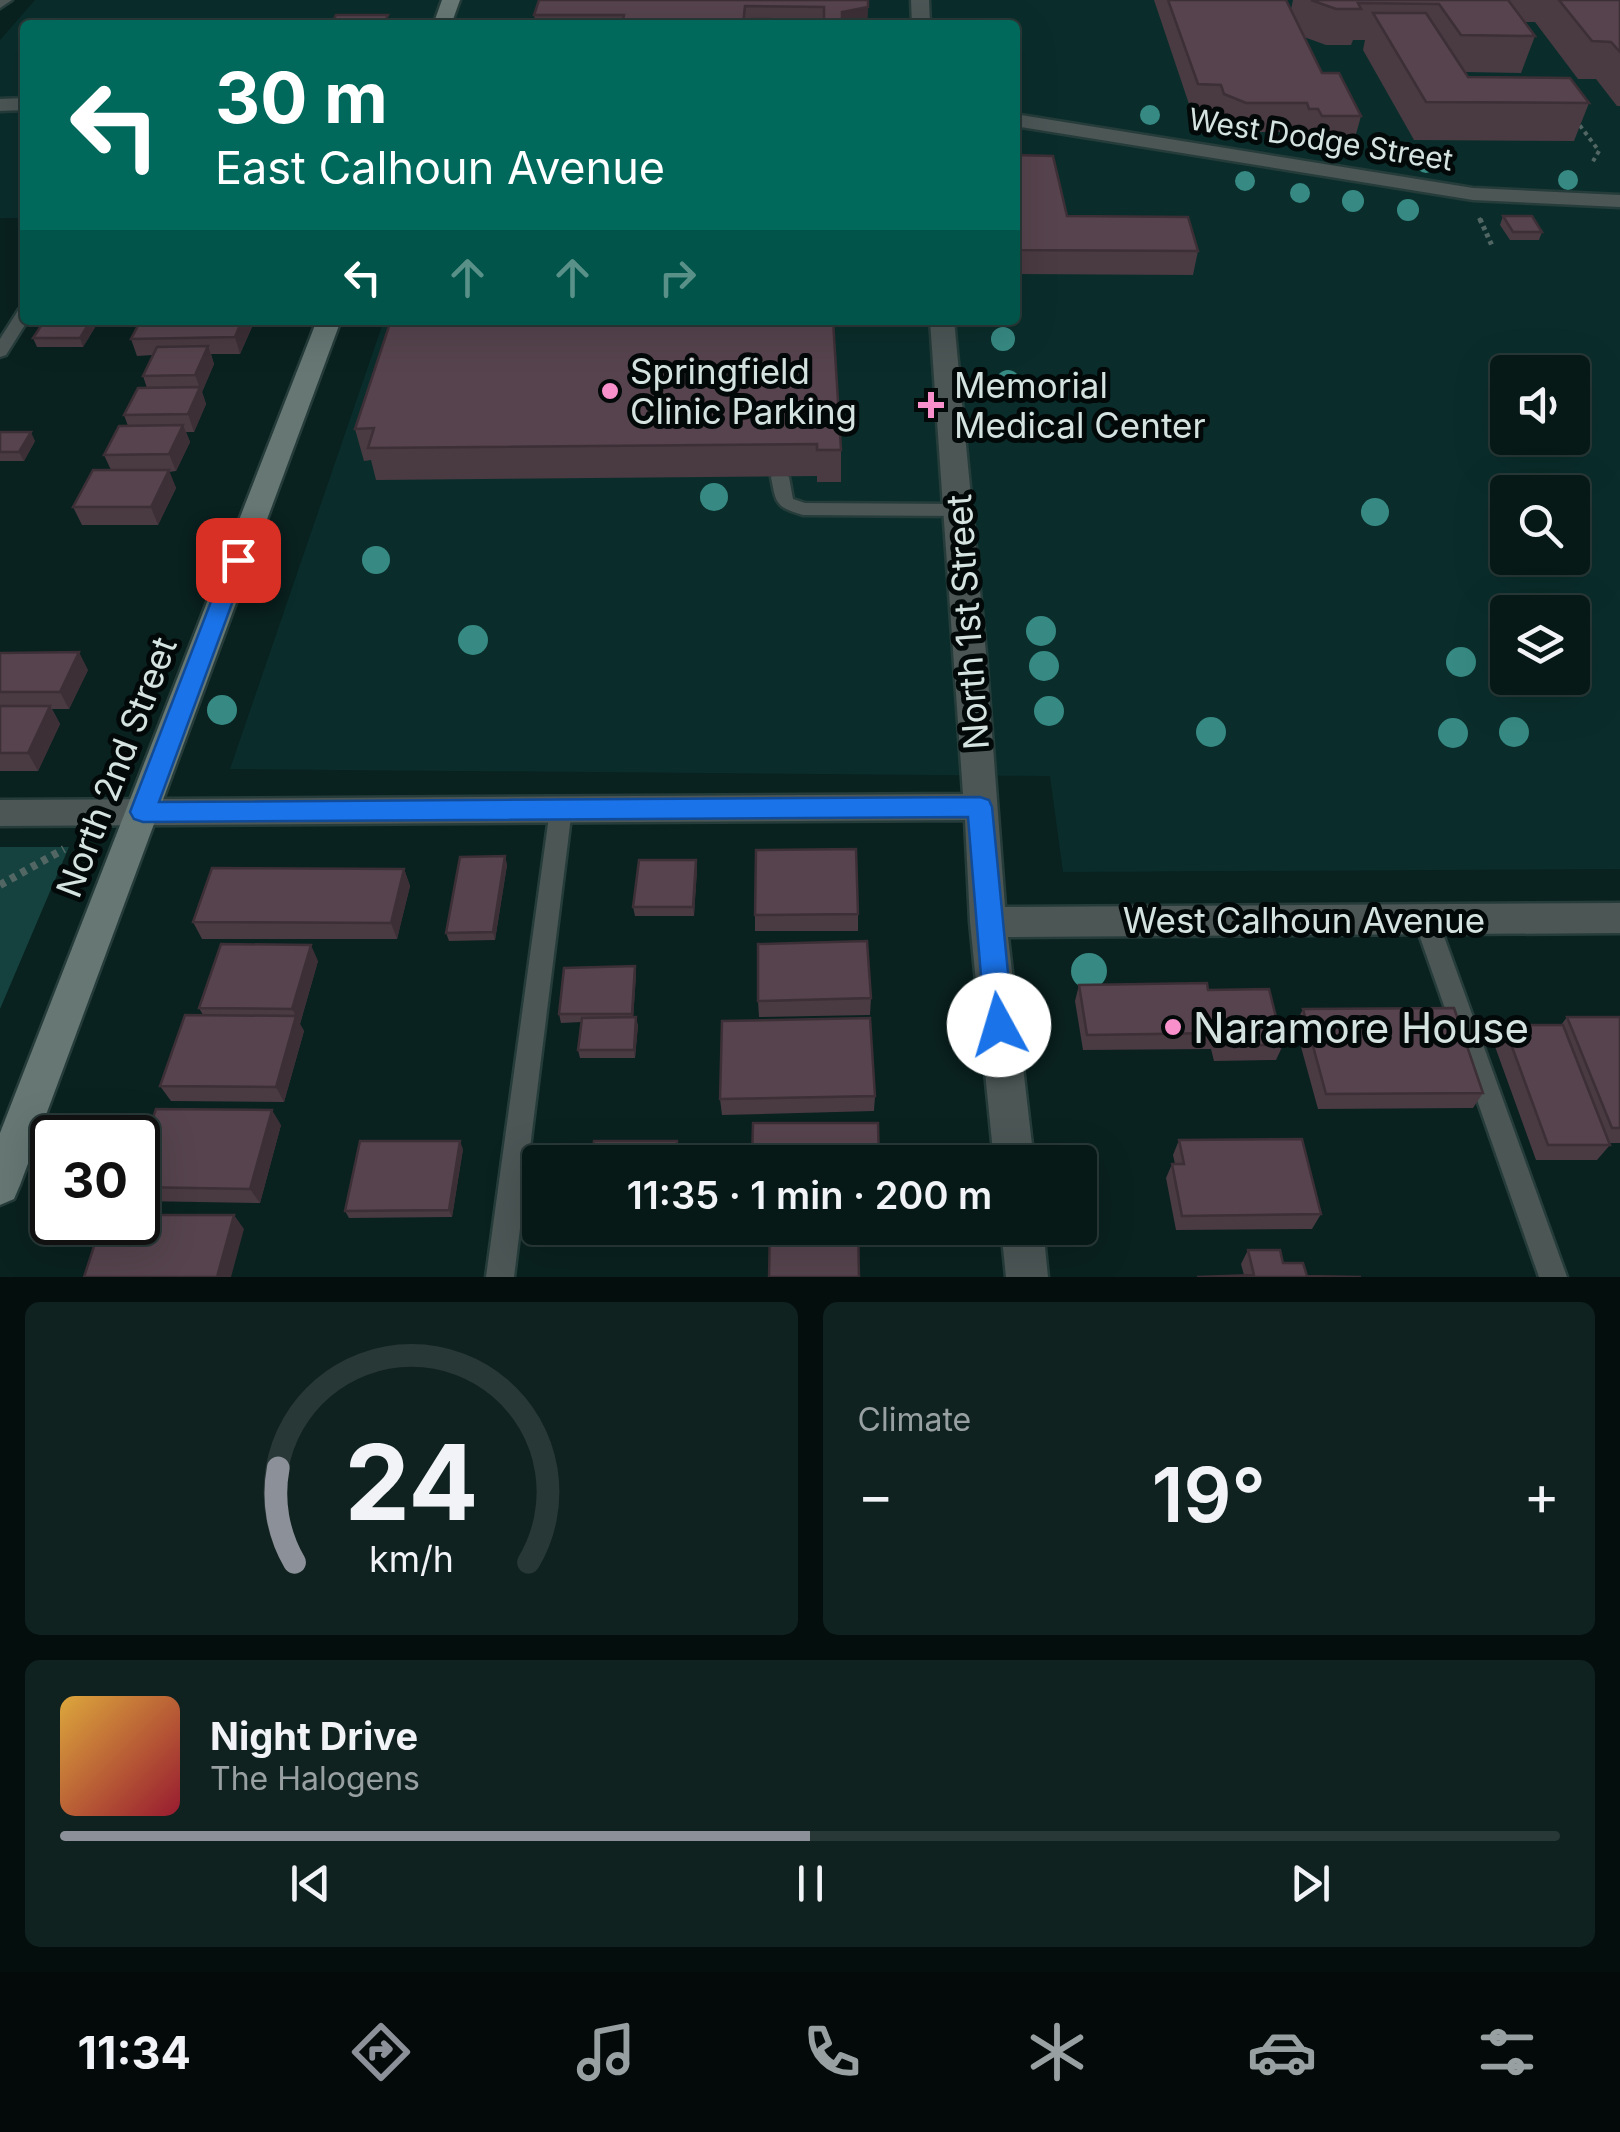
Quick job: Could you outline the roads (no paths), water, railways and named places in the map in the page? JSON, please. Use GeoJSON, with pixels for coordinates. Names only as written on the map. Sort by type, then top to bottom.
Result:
{"type":"FeatureCollection","features":[{"type":"Feature","properties":{"kind":"main road","name":"North 2nd Street"},"geometry":{"type":"LineString","coordinates":[[0,1185],[327,325]]}},
{"type":"Feature","properties":{"kind":"street","name":"West Dodge Street"},"geometry":{"type":"LineString","coordinates":[[1020,121],[1472,194],[1537,200],[1620,200]]}},
{"type":"Feature","properties":{"kind":"street","name":"North 1st Street"},"geometry":{"type":"LineString","coordinates":[[942,325],[988,922],[1012,1145]]}},
{"type":"Feature","properties":{"kind":"street"},"geometry":{"type":"LineString","coordinates":[[0,813],[980,807]]}},
{"type":"Feature","properties":{"kind":"street","name":"West Calhoun Avenue"},"geometry":{"type":"LineString","coordinates":[[988,922],[1620,918]]}},
{"type":"Feature","properties":{"kind":"street"},"geometry":{"type":"LineString","coordinates":[[1024,1245],[1027,1277]]}},
{"type":"Feature","properties":{"kind":"lane"},"geometry":{"type":"LineString","coordinates":[[0,352],[20,320]]}},
{"type":"Feature","properties":{"kind":"lane"},"geometry":{"type":"LineString","coordinates":[[780,477],[785,502],[803,509],[959,510]]}},
{"type":"Feature","properties":{"kind":"lane"},"geometry":{"type":"LineString","coordinates":[[500,1277],[561,809]]}},
{"type":"Feature","properties":{"kind":"lane"},"geometry":{"type":"LineString","coordinates":[[1426,920],[1553,1277]]}},
{"type":"Feature","properties":{"kind":"place","name":"Springfield Clinic Parking"},"geometry":{"type":"Point","coordinates":[610,391]}},
{"type":"Feature","properties":{"kind":"place","name":"Memorial Medical Center"},"geometry":{"type":"Point","coordinates":[931,405]}},
{"type":"Feature","properties":{"kind":"place","name":"Naramore House"},"geometry":{"type":"Point","coordinates":[1173,1027]}}]}
